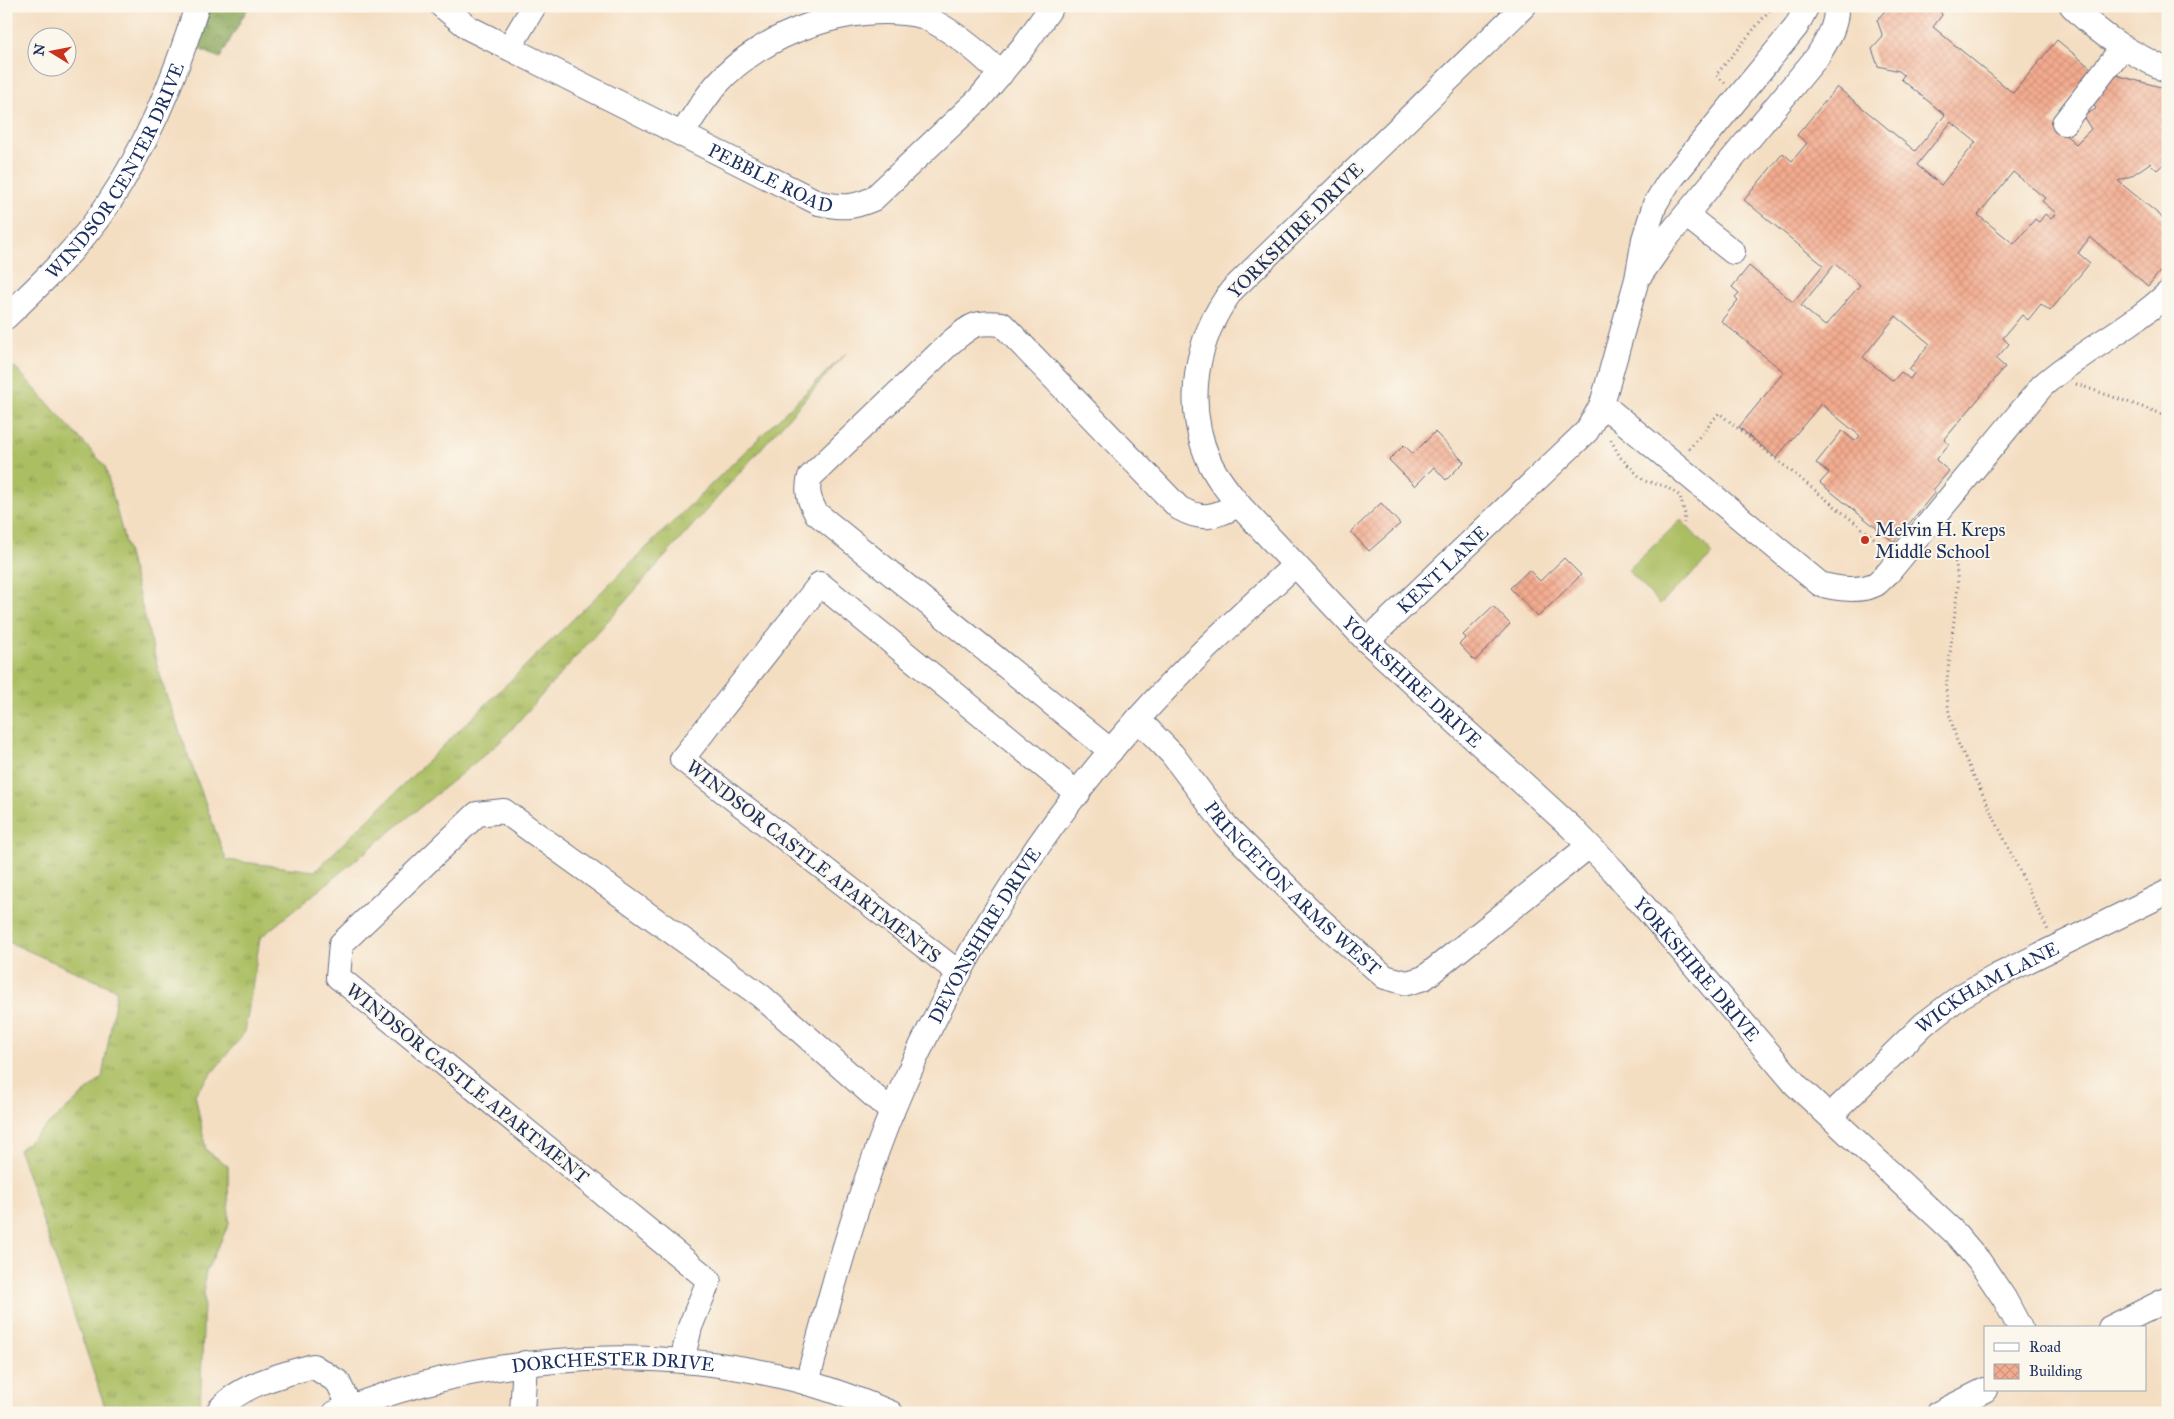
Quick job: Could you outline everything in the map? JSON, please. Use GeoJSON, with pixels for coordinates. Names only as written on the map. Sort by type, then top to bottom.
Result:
{"type":"FeatureCollection","features":[{"type":"Feature","properties":{"kind":"street","name":"WINDSOR CENTER DRIVE"},"geometry":{"type":"LineString","coordinates":[[6,317],[42,284],[77,245],[108,203],[139,149],[163,99],[188,35],[197,6]]}},
{"type":"Feature","properties":{"kind":"street","name":"PEBBLE ROAD"},"geometry":{"type":"LineString","coordinates":[[442,6],[469,28],[819,203],[839,207],[855,206],[873,199],[979,99],[1024,47],[1052,6]]}},
{"type":"Feature","properties":{"kind":"street"},"geometry":{"type":"LineString","coordinates":[[509,48],[534,6]]}},
{"type":"Feature","properties":{"kind":"street","name":"YORKSHIRE DRIVE"},"geometry":{"type":"LineString","coordinates":[[1524,6],[1232,290],[1220,306],[1200,354],[1194,407],[1209,461],[1221,484],[1294,566],[1367,641],[1614,871],[1785,1072],[1955,1233],[1979,1261],[1999,1290],[2019,1326]]}},
{"type":"Feature","properties":{"kind":"street"},"geometry":{"type":"LineString","coordinates":[[1637,279],[1644,239],[1654,204],[1668,182],[1796,26],[1807,6]]}},
{"type":"Feature","properties":{"kind":"street"},"geometry":{"type":"LineString","coordinates":[[1637,279],[1664,241],[1817,57],[1830,37],[1837,15],[1836,6]]}},
{"type":"Feature","properties":{"kind":"street"},"geometry":{"type":"LineString","coordinates":[[2072,6],[2094,28],[2122,48],[2168,70]]}},
{"type":"Feature","properties":{"kind":"street"},"geometry":{"type":"LineString","coordinates":[[682,134],[717,84],[750,53],[775,36],[802,23],[828,14],[858,8],[880,7],[921,15],[945,28],[1001,74]]}},
{"type":"Feature","properties":{"kind":"street"},"geometry":{"type":"LineString","coordinates":[[2064,122],[2122,48]]}},
{"type":"Feature","properties":{"kind":"street"},"geometry":{"type":"LineString","coordinates":[[1686,215],[1733,252]]}},
{"type":"Feature","properties":{"kind":"street","name":"KENT LANE"},"geometry":{"type":"LineString","coordinates":[[1367,641],[1587,431],[1602,404],[1637,279]]}},
{"type":"Feature","properties":{"kind":"street"},"geometry":{"type":"LineString","coordinates":[[1602,404],[1820,584],[1836,589],[1857,588],[1876,584],[1888,573],[2042,386],[2061,369],[2151,309],[2168,293]]}},
{"type":"Feature","properties":{"kind":"street"},"geometry":{"type":"LineString","coordinates":[[1111,751],[816,513],[809,501],[807,487],[810,477],[951,342],[976,323],[989,322],[1002,324],[1179,508],[1200,516],[1213,516],[1239,505]]}},
{"type":"Feature","properties":{"kind":"street","name":"DEVONSHIRE DRIVE"},"geometry":{"type":"LineString","coordinates":[[807,1383],[833,1284],[859,1201],[892,1112],[912,1067],[959,974],[1005,896],[1078,794],[1138,719],[1198,656],[1294,566]]}},
{"type":"Feature","properties":{"kind":"street","name":"WINDSOR CASTLE APARTMENTS"},"geometry":{"type":"LineString","coordinates":[[959,974],[682,759],[820,584],[1078,794]]}},
{"type":"Feature","properties":{"kind":"street","name":"PRINCETON ARMS WEST"},"geometry":{"type":"LineString","coordinates":[[1138,719],[1172,754],[1226,826],[1317,917],[1385,977],[1407,983],[1424,978],[1589,846]]}},
{"type":"Feature","properties":{"kind":"street","name":"WINDSOR CASTLE APARTMENT"},"geometry":{"type":"LineString","coordinates":[[682,1361],[690,1327],[709,1280],[338,977],[341,944],[477,814],[504,811],[760,996],[892,1112]]}},
{"type":"Feature","properties":{"kind":"street","name":"WICKHAM LANE"},"geometry":{"type":"LineString","coordinates":[[1830,1116],[1939,1010],[1997,976],[2168,892]]}},
{"type":"Feature","properties":{"kind":"street"},"geometry":{"type":"LineString","coordinates":[[2114,1326],[2168,1299]]}},
{"type":"Feature","properties":{"kind":"street","name":"DORCHESTER DRIVE"},"geometry":{"type":"LineString","coordinates":[[343,1410],[423,1383],[473,1371],[525,1363],[602,1358],[682,1361],[748,1370],[807,1383],[891,1413]]}},
{"type":"Feature","properties":{"kind":"street"},"geometry":{"type":"LineString","coordinates":[[522,1413],[525,1363]]}},
{"type":"Feature","properties":{"kind":"street"},"geometry":{"type":"LineString","coordinates":[[217,1413],[224,1403],[268,1379],[313,1366],[338,1382],[343,1410]]}},
{"type":"Feature","properties":{"kind":"street"},"geometry":{"type":"LineString","coordinates":[[1939,1413],[1984,1390]]}},
{"type":"Feature","properties":{"kind":"path"},"geometry":{"type":"LineString","coordinates":[[1729,86],[1716,75],[1773,6]]}},
{"type":"Feature","properties":{"kind":"path"},"geometry":{"type":"LineString","coordinates":[[2073,382],[2168,416]]}},
{"type":"Feature","properties":{"kind":"path"},"geometry":{"type":"LineString","coordinates":[[1682,452],[1689,450],[1695,444],[1720,413],[1889,550]]}},
{"type":"Feature","properties":{"kind":"path"},"geometry":{"type":"LineString","coordinates":[[1608,437],[1620,457],[1644,481],[1664,486],[1680,496],[1685,514],[1684,523]]}},
{"type":"Feature","properties":{"kind":"path"},"geometry":{"type":"LineString","coordinates":[[1935,536],[1946,547],[1956,563],[1958,586],[1946,688],[1951,722],[1957,741],[2056,946]]}},
{"type":"Feature","properties":{"kind":"green space"},"geometry":{"type":"Polygon","coordinates":[[[205,6],[249,6],[220,58],[194,47],[205,6]]]}},
{"type":"Feature","properties":{"kind":"green space"},"geometry":{"type":"Polygon","coordinates":[[[846,353],[500,742],[260,938],[245,1032],[195,1094],[206,1150],[228,1166],[229,1224],[205,1274],[200,1413],[107,1413],[19,1150],[102,1078],[117,990],[6,941],[6,372],[15,367],[105,466],[162,683],[226,860],[315,871],[846,353]]]}},
{"type":"Feature","properties":{"kind":"green space"},"geometry":{"type":"Polygon","coordinates":[[[1681,520],[1713,554],[1660,604],[1628,570],[1681,520]]]}},
{"type":"Feature","properties":{"kind":"building","name":"Melvin H. Kreps Middle School"},"geometry":{"type":"Polygon","coordinates":[[[1889,6],[1906,8],[1908,6],[1938,6],[1942,15],[1933,27],[2013,93],[2057,40],[2092,69],[2050,122],[2076,144],[2091,129],[2083,116],[2096,109],[2091,99],[2112,74],[2168,89],[2168,160],[2157,170],[2150,163],[2131,176],[2118,181],[2168,222],[2168,251],[2166,253],[2168,255],[2168,262],[2148,286],[2090,237],[2078,253],[2090,263],[2050,311],[2041,304],[2028,320],[2022,315],[2003,338],[2009,344],[1996,359],[2005,367],[1944,440],[1949,444],[1936,460],[1949,471],[1933,490],[1935,492],[1894,542],[1820,483],[1829,473],[1816,463],[1842,431],[1855,441],[1860,436],[1821,404],[1776,458],[1739,427],[1784,372],[1721,321],[1738,300],[1735,297],[1739,293],[1732,287],[1749,266],[1793,302],[1823,265],[1744,200],[1783,153],[1792,161],[1807,143],[1797,135],[1837,87],[1915,151],[1945,115],[1901,79],[1904,75],[1899,71],[1878,66],[1872,49],[1883,37],[1877,20],[1889,6]],[[1951,122],[1917,165],[1941,185],[1976,142],[1951,122]],[[2013,172],[1978,215],[2014,244],[2035,219],[2039,222],[2045,214],[2051,219],[2056,213],[2042,201],[2045,198],[2013,172]],[[1835,264],[1801,306],[1825,326],[1860,285],[1835,264]],[[1896,316],[1863,357],[1893,381],[1901,372],[1910,379],[1914,373],[1909,369],[1930,344],[1896,316]]]}},
{"type":"Feature","properties":{"kind":"building"},"geometry":{"type":"Polygon","coordinates":[[[1435,432],[1464,462],[1446,480],[1434,467],[1415,486],[1389,460],[1404,445],[1413,454],[1435,432]]]}},
{"type":"Feature","properties":{"kind":"building"},"geometry":{"type":"Polygon","coordinates":[[[1381,503],[1400,524],[1369,551],[1351,532],[1381,503]]]}},
{"type":"Feature","properties":{"kind":"building"},"geometry":{"type":"Polygon","coordinates":[[[1564,558],[1581,575],[1538,617],[1510,588],[1529,570],[1540,581],[1564,558]]]}},
{"type":"Feature","properties":{"kind":"building"},"geometry":{"type":"Polygon","coordinates":[[[1493,606],[1510,624],[1475,661],[1459,644],[1466,638],[1463,635],[1493,606]]]}},
{"type":"Feature","properties":{"kind":"place","name":"Melvin H. Kreps Middle School"},"geometry":{"type":"Point","coordinates":[1865,540]}}]}
